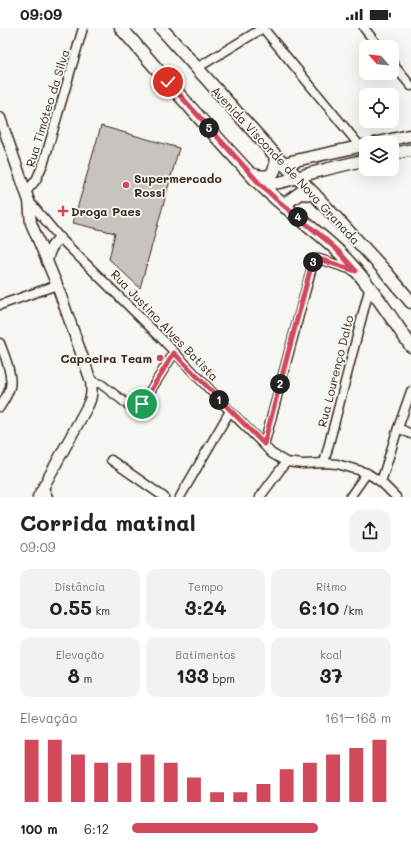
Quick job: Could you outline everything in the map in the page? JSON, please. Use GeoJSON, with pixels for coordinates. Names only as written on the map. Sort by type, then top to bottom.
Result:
{"type":"FeatureCollection","features":[{"type":"Feature","properties":{"kind":"main road"},"geometry":{"type":"LineString","coordinates":[[121,28],[259,183],[330,243],[370,286],[411,346]]}},
{"type":"Feature","properties":{"kind":"main road","name":"Avenida Visconde de Nova Granada"},"geometry":{"type":"LineString","coordinates":[[161,28],[280,159],[385,271],[411,302]]}},
{"type":"Feature","properties":{"kind":"main road"},"geometry":{"type":"LineString","coordinates":[[399,138],[411,135]]}},
{"type":"Feature","properties":{"kind":"main road"},"geometry":{"type":"LineString","coordinates":[[251,174],[260,177],[269,176],[275,169],[276,160],[359,147]]}},
{"type":"Feature","properties":{"kind":"main road"},"geometry":{"type":"LineString","coordinates":[[399,153],[410,151]]}},
{"type":"Feature","properties":{"kind":"main road"},"geometry":{"type":"LineString","coordinates":[[259,183],[272,184],[359,162]]}},
{"type":"Feature","properties":{"kind":"main road"},"geometry":{"type":"LineString","coordinates":[[285,206],[298,193],[314,194]]}},
{"type":"Feature","properties":{"kind":"street","name":"Rua Timóteo da Silva"},"geometry":{"type":"LineString","coordinates":[[27,197],[44,162],[83,28]]}},
{"type":"Feature","properties":{"kind":"street"},"geometry":{"type":"LineString","coordinates":[[197,68],[263,28],[359,141]]}},
{"type":"Feature","properties":{"kind":"street"},"geometry":{"type":"LineString","coordinates":[[364,28],[373,40]]}},
{"type":"Feature","properties":{"kind":"street"},"geometry":{"type":"LineString","coordinates":[[399,71],[411,86]]}},
{"type":"Feature","properties":{"kind":"street","name":"Rua Justino Alves Batista"},"geometry":{"type":"LineString","coordinates":[[0,118],[27,197],[60,238],[158,335],[230,411],[264,444],[271,454],[286,462],[303,464],[324,463],[348,466],[367,473],[381,482],[396,497]]}},
{"type":"Feature","properties":{"kind":"street"},"geometry":{"type":"LineString","coordinates":[[27,197],[31,223],[57,285],[92,390],[92,398],[46,492],[38,497]]}},
{"type":"Feature","properties":{"kind":"street"},"geometry":{"type":"LineString","coordinates":[[47,261],[49,252],[60,238]]}},
{"type":"Feature","properties":{"kind":"street"},"geometry":{"type":"LineString","coordinates":[[264,444],[312,263],[316,259],[319,259],[356,271]]}},
{"type":"Feature","properties":{"kind":"street"},"geometry":{"type":"LineString","coordinates":[[0,305],[57,285]]}},
{"type":"Feature","properties":{"kind":"street","name":"Rua Lourenço Dalto"},"geometry":{"type":"LineString","coordinates":[[324,463],[370,286]]}},
{"type":"Feature","properties":{"kind":"street"},"geometry":{"type":"LineString","coordinates":[[0,342],[11,381],[7,395],[0,407]]}},
{"type":"Feature","properties":{"kind":"street"},"geometry":{"type":"LineString","coordinates":[[90,381],[101,384],[131,407],[138,408],[174,353]]}},
{"type":"Feature","properties":{"kind":"street"},"geometry":{"type":"LineString","coordinates":[[381,482],[411,391]]}},
{"type":"Feature","properties":{"kind":"street"},"geometry":{"type":"LineString","coordinates":[[180,497],[230,411]]}},
{"type":"Feature","properties":{"kind":"street"},"geometry":{"type":"LineString","coordinates":[[398,428],[411,434]]}},
{"type":"Feature","properties":{"kind":"street"},"geometry":{"type":"LineString","coordinates":[[111,460],[164,497]]}},
{"type":"Feature","properties":{"kind":"street"},"geometry":{"type":"LineString","coordinates":[[260,497],[286,462]]}},
{"type":"Feature","properties":{"kind":"street"},"geometry":{"type":"LineString","coordinates":[[350,497],[367,473]]}},
{"type":"Feature","properties":{"kind":"building","name":"Supermercado Rossi"},"geometry":{"type":"Polygon","coordinates":[[[101,126],[179,148],[140,288],[109,259],[115,233],[73,223],[101,126]]]}},
{"type":"Feature","properties":{"kind":"place","name":"Supermercado Rossi"},"geometry":{"type":"Point","coordinates":[126,185]}},
{"type":"Feature","properties":{"kind":"place","name":"Droga Paes"},"geometry":{"type":"Point","coordinates":[63,211]}},
{"type":"Feature","properties":{"kind":"place","name":"Capoeira Team"},"geometry":{"type":"Point","coordinates":[160,358]}},
{"type":"Feature","properties":{"kind":"route"},"geometry":{"type":"LineString","coordinates":[[142,404],[174,353],[264,444],[312,263],[316,259],[319,259],[356,271],[325,239],[278,201],[259,183],[168,82]]}}]}
